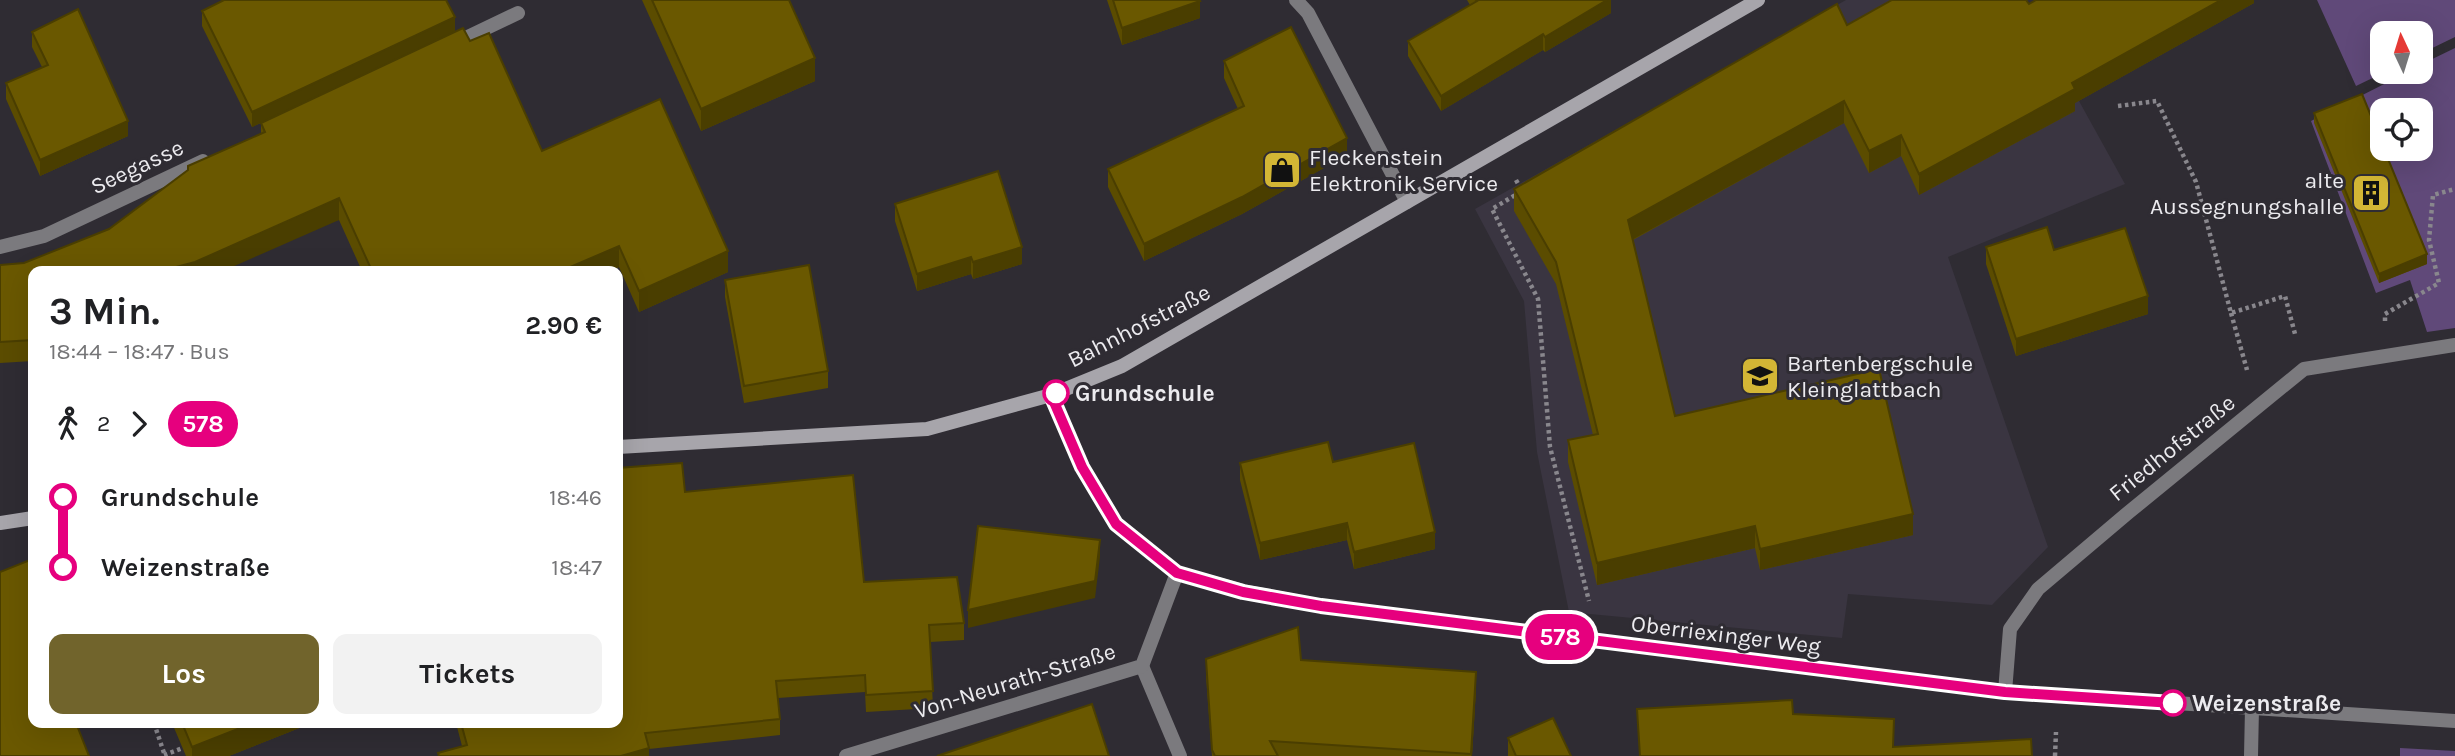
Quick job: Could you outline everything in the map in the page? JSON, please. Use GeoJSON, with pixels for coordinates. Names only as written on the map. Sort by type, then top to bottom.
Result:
{"type":"FeatureCollection","features":[{"type":"Feature","properties":{"kind":"main road","name":"Bahnhofstraße"},"geometry":{"type":"LineString","coordinates":[[623,447],[927,429],[1051,395],[1122,366],[1758,0]]}},
{"type":"Feature","properties":{"kind":"main road"},"geometry":{"type":"LineString","coordinates":[[0,523],[28,519]]}},
{"type":"Feature","properties":{"kind":"street"},"geometry":{"type":"LineString","coordinates":[[1296,0],[1308,13],[1408,202]]}},
{"type":"Feature","properties":{"kind":"street"},"geometry":{"type":"LineString","coordinates":[[443,48],[518,13]]}},
{"type":"Feature","properties":{"kind":"street","name":"Seegasse"},"geometry":{"type":"LineString","coordinates":[[0,247],[44,236],[218,154]]}},
{"type":"Feature","properties":{"kind":"street"},"geometry":{"type":"LineString","coordinates":[[2304,369],[2455,345]]}},
{"type":"Feature","properties":{"kind":"street","name":"Friedhofstraße"},"geometry":{"type":"LineString","coordinates":[[2005,692],[2010,629],[2038,589],[2304,369]]}},
{"type":"Feature","properties":{"kind":"street","name":"Oberriexinger Weg"},"geometry":{"type":"LineString","coordinates":[[1051,395],[1082,467],[1116,524],[1177,573],[1243,592],[1321,606],[2005,692],[2455,721]]}},
{"type":"Feature","properties":{"kind":"street","name":"Von-Neurath-Straße"},"geometry":{"type":"LineString","coordinates":[[846,756],[1142,666],[1177,573]]}},
{"type":"Feature","properties":{"kind":"street"},"geometry":{"type":"LineString","coordinates":[[1142,666],[1180,756]]}},
{"type":"Feature","properties":{"kind":"street"},"geometry":{"type":"LineString","coordinates":[[2250,756],[2252,708]]}},
{"type":"Feature","properties":{"kind":"path"},"geometry":{"type":"LineString","coordinates":[[2118,106],[2157,101],[2196,182],[2240,344]]}},
{"type":"Feature","properties":{"kind":"path"},"geometry":{"type":"LineString","coordinates":[[2414,297],[2439,283],[2430,240],[2433,195],[2455,189]]}},
{"type":"Feature","properties":{"kind":"path"},"geometry":{"type":"LineString","coordinates":[[1522,191],[1492,209],[1538,299],[1550,447],[1591,609],[1588,640]]}},
{"type":"Feature","properties":{"kind":"path"},"geometry":{"type":"LineString","coordinates":[[2231,313],[2285,296],[2304,369]]}},
{"type":"Feature","properties":{"kind":"path"},"geometry":{"type":"LineString","coordinates":[[156,728],[165,756],[183,748]]}},
{"type":"Feature","properties":{"kind":"shaded area","name":"Bartenbergschule Kleinglattbach"},"geometry":{"type":"Polygon","coordinates":[[[1846,0],[2023,0],[2125,184],[1948,257],[2048,547],[1992,605],[1848,594],[1842,638],[1569,612],[1537,452],[1524,301],[1475,209],[1846,0]]]}},
{"type":"Feature","properties":{"kind":"shaded area"},"geometry":{"type":"Polygon","coordinates":[[[2317,0],[2455,0],[2455,37],[2433,48],[2433,21],[2370,21],[2370,79],[2356,86],[2317,0]]]}},
{"type":"Feature","properties":{"kind":"shaded area"},"geometry":{"type":"Polygon","coordinates":[[[2455,48],[2455,328],[2427,332],[2410,280],[2376,293],[2311,121],[2384,84],[2433,84],[2433,59],[2455,48]]]}},
{"type":"Feature","properties":{"kind":"shaded area"},"geometry":{"type":"Polygon","coordinates":[[[2400,748],[2455,751],[2455,756],[2400,756],[2400,748]]]}},
{"type":"Feature","properties":{"kind":"building"},"geometry":{"type":"Polygon","coordinates":[[[224,0],[446,0],[455,17],[252,112],[202,11],[224,0]]]}},
{"type":"Feature","properties":{"kind":"building"},"geometry":{"type":"Polygon","coordinates":[[[652,0],[789,0],[815,58],[701,109],[652,0]]]}},
{"type":"Feature","properties":{"kind":"building"},"geometry":{"type":"Polygon","coordinates":[[[1113,0],[1199,0],[1200,1],[1122,28],[1113,0]]]}},
{"type":"Feature","properties":{"kind":"building"},"geometry":{"type":"Polygon","coordinates":[[[1476,0],[1607,0],[1545,37],[1543,34],[1441,96],[1408,41],[1476,0]]]}},
{"type":"Feature","properties":{"kind":"building"},"geometry":{"type":"Polygon","coordinates":[[[1892,0],[2026,0],[2029,4],[2036,0],[2221,0],[2072,83],[2075,89],[1919,174],[1901,135],[1869,151],[1844,101],[1628,220],[1675,416],[1879,369],[1913,514],[1760,549],[1755,526],[1597,563],[1568,440],[1598,434],[1556,262],[1514,189],[1837,4],[1847,25],[1892,0]]]}},
{"type":"Feature","properties":{"kind":"building"},"geometry":{"type":"Polygon","coordinates":[[[78,9],[128,121],[40,160],[6,83],[48,65],[32,32],[78,9]]]}},
{"type":"Feature","properties":{"kind":"building"},"geometry":{"type":"Polygon","coordinates":[[[1291,27],[1347,138],[1242,197],[1144,244],[1108,169],[1244,106],[1224,61],[1291,27]]]}},
{"type":"Feature","properties":{"kind":"building"},"geometry":{"type":"Polygon","coordinates":[[[463,28],[470,41],[489,33],[542,151],[660,99],[728,251],[639,291],[619,246],[573,266],[370,266],[339,198],[195,262],[180,266],[28,266],[28,340],[0,342],[0,265],[24,263],[109,229],[188,170],[188,166],[265,132],[261,123],[463,28]]]}},
{"type":"Feature","properties":{"kind":"building","name":"alte Aussegnungshalle"},"geometry":{"type":"Polygon","coordinates":[[[2362,94],[2370,114],[2370,161],[2389,161],[2427,254],[2379,274],[2314,113],[2362,94]]]}},
{"type":"Feature","properties":{"kind":"building"},"geometry":{"type":"Polygon","coordinates":[[[998,171],[1022,247],[973,262],[971,257],[917,274],[895,204],[998,171]]]}},
{"type":"Feature","properties":{"kind":"building"},"geometry":{"type":"Polygon","coordinates":[[[2047,227],[2054,250],[2125,228],[2148,296],[2016,339],[1986,247],[2047,227]]]}},
{"type":"Feature","properties":{"kind":"building"},"geometry":{"type":"Polygon","coordinates":[[[809,265],[828,371],[744,386],[725,280],[809,265]]]}},
{"type":"Feature","properties":{"kind":"building"},"geometry":{"type":"Polygon","coordinates":[[[1328,442],[1333,462],[1414,443],[1435,532],[1354,552],[1347,523],[1260,543],[1240,463],[1328,442]]]}},
{"type":"Feature","properties":{"kind":"building"},"geometry":{"type":"Polygon","coordinates":[[[682,463],[685,492],[853,475],[864,582],[957,577],[964,623],[929,625],[933,691],[866,695],[865,675],[776,681],[780,719],[645,733],[649,748],[621,756],[439,756],[438,753],[467,745],[462,728],[623,728],[623,468],[682,463]]]}},
{"type":"Feature","properties":{"kind":"building"},"geometry":{"type":"Polygon","coordinates":[[[978,526],[1100,540],[1095,581],[968,610],[978,526]]]}},
{"type":"Feature","properties":{"kind":"building"},"geometry":{"type":"Polygon","coordinates":[[[28,561],[28,728],[78,728],[89,756],[0,756],[0,572],[28,561]]]}},
{"type":"Feature","properties":{"kind":"building"},"geometry":{"type":"Polygon","coordinates":[[[1298,627],[1301,660],[1476,672],[1471,754],[1270,741],[1278,756],[1215,756],[1212,750],[1206,659],[1298,627]]]}},
{"type":"Feature","properties":{"kind":"building"},"geometry":{"type":"Polygon","coordinates":[[[1792,700],[1793,714],[1894,719],[1893,747],[2031,739],[2032,756],[1640,756],[1637,709],[1792,700]]]}},
{"type":"Feature","properties":{"kind":"building"},"geometry":{"type":"Polygon","coordinates":[[[1092,704],[1109,756],[937,756],[1092,704]]]}},
{"type":"Feature","properties":{"kind":"building"},"geometry":{"type":"Polygon","coordinates":[[[1553,718],[1571,756],[1516,756],[1508,738],[1553,718]]]}},
{"type":"Feature","properties":{"kind":"building"},"geometry":{"type":"Polygon","coordinates":[[[184,728],[240,728],[192,747],[184,728]]]}},
{"type":"Feature","properties":{"kind":"bus line","name":"578"},"geometry":{"type":"LineString","coordinates":[[1056,393],[1051,395],[1082,467],[1116,524],[1177,573],[1243,592],[1321,606],[2005,692],[2173,703]]}},
{"type":"Feature","properties":{"kind":"place","name":"Fleckenstein Elektronik Service"},"geometry":{"type":"Point","coordinates":[1282,170]}},
{"type":"Feature","properties":{"kind":"place","name":"alte Aussegnungshalle"},"geometry":{"type":"Point","coordinates":[2371,193]}},
{"type":"Feature","properties":{"kind":"place","name":"Bartenbergschule Kleinglattbach"},"geometry":{"type":"Point","coordinates":[1760,376]}},
{"type":"Feature","properties":{"kind":"place","name":"Grundschule"},"geometry":{"type":"Point","coordinates":[1056,393]}},
{"type":"Feature","properties":{"kind":"place","name":"Weizenstraße"},"geometry":{"type":"Point","coordinates":[2173,703]}}]}
